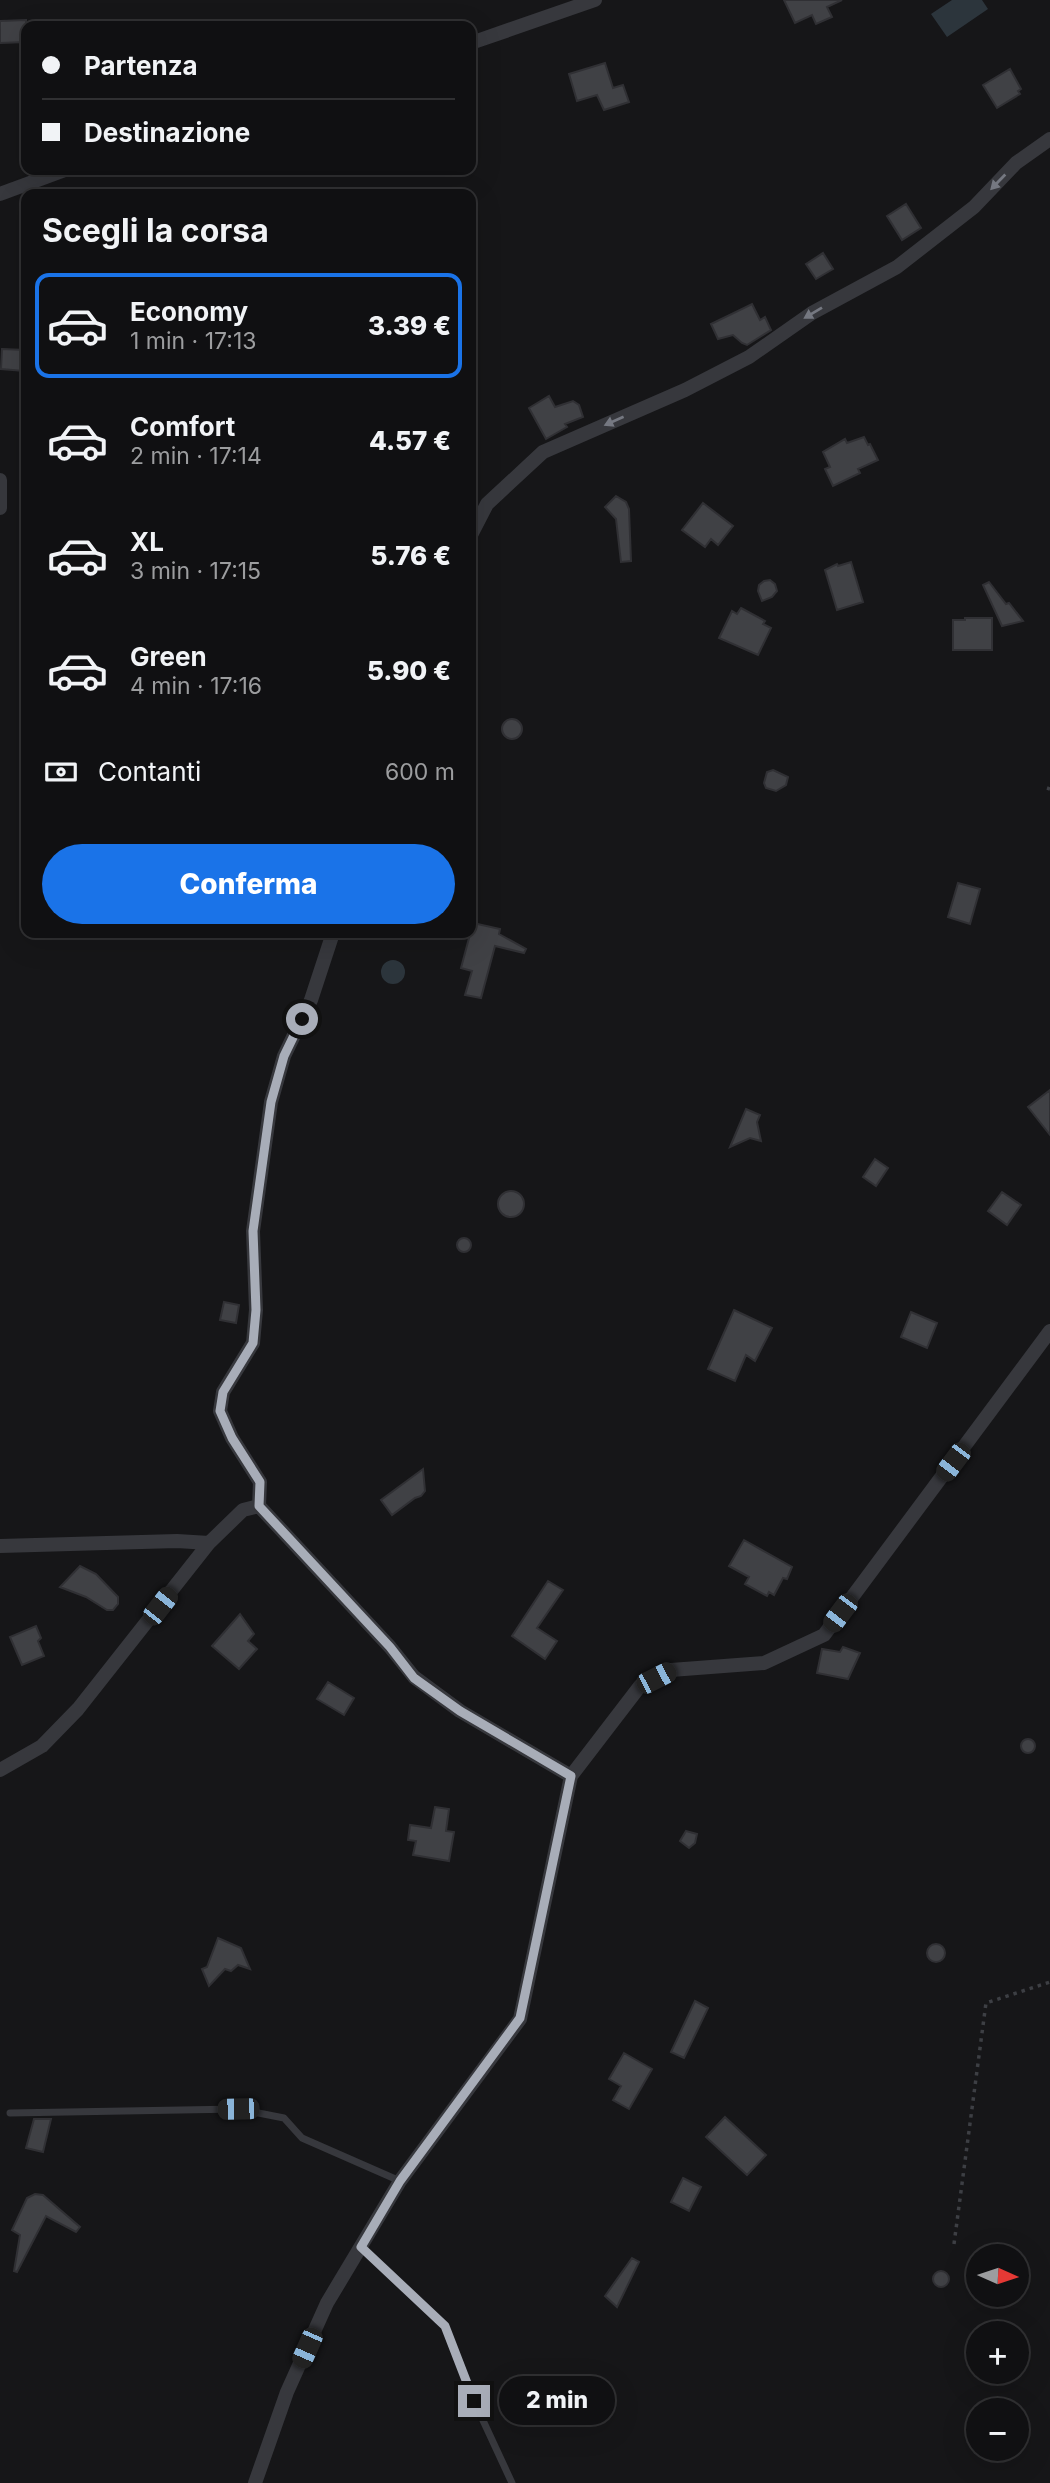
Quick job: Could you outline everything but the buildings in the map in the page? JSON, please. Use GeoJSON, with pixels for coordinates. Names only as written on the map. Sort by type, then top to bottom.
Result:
{"type":"FeatureCollection","features":[{"type":"Feature","properties":{"kind":"street"},"geometry":{"type":"LineString","coordinates":[[476,41],[595,0]]}},
{"type":"Feature","properties":{"kind":"street"},"geometry":{"type":"LineString","coordinates":[[476,526],[488,504],[543,452],[685,390],[749,357],[812,313],[897,267],[974,207],[1016,163],[1050,139]]}},
{"type":"Feature","properties":{"kind":"street"},"geometry":{"type":"LineString","coordinates":[[0,194],[51,175]]}},
{"type":"Feature","properties":{"kind":"street"},"geometry":{"type":"LineString","coordinates":[[0,480],[0,508]]}},
{"type":"Feature","properties":{"kind":"street"},"geometry":{"type":"LineString","coordinates":[[332,938],[311,1000],[284,1056],[271,1102],[253,1231],[256,1310],[253,1343],[223,1392],[220,1411],[232,1438],[260,1482],[259,1506],[390,1647],[414,1678],[460,1711],[571,1776]]}},
{"type":"Feature","properties":{"kind":"street"},"geometry":{"type":"LineString","coordinates":[[255,2483],[287,2392],[327,2303],[400,2181],[520,2018],[571,1776],[640,1686],[671,1670],[764,1664],[824,1635],[1050,1331]]}},
{"type":"Feature","properties":{"kind":"street"},"geometry":{"type":"LineString","coordinates":[[0,1770],[42,1746],[78,1709],[208,1543],[243,1510],[259,1506]]}},
{"type":"Feature","properties":{"kind":"street"},"geometry":{"type":"LineString","coordinates":[[0,1546],[177,1541],[208,1543]]}},
{"type":"Feature","properties":{"kind":"lane"},"geometry":{"type":"LineString","coordinates":[[10,2113],[238,2109],[284,2118],[302,2138],[400,2181]]}},
{"type":"Feature","properties":{"kind":"lane"},"geometry":{"type":"LineString","coordinates":[[361,2247],[445,2326],[474,2401],[512,2483]]}},
{"type":"Feature","properties":{"kind":"path"},"geometry":{"type":"LineString","coordinates":[[954,2244],[986,2003],[1050,1982]]}},
{"type":"Feature","properties":{"kind":"shaded area"},"geometry":{"type":"Polygon","coordinates":[[[952,0],[982,0],[988,9],[947,37],[931,14],[952,0]]]}},
{"type":"Feature","properties":{"kind":"shaded area"},"geometry":{"type":"Polygon","coordinates":[[[393,960],[402,963],[405,972],[402,981],[393,984],[384,981],[381,972],[384,963],[393,960]]]}},
{"type":"Feature","properties":{"kind":"route"},"geometry":{"type":"LineString","coordinates":[[302,1019],[284,1056],[271,1102],[253,1231],[256,1310],[253,1343],[223,1392],[220,1411],[232,1438],[260,1482],[259,1506],[390,1647],[414,1678],[460,1711],[571,1776],[520,2018],[400,2181],[361,2247],[445,2326],[474,2401]]}}]}
